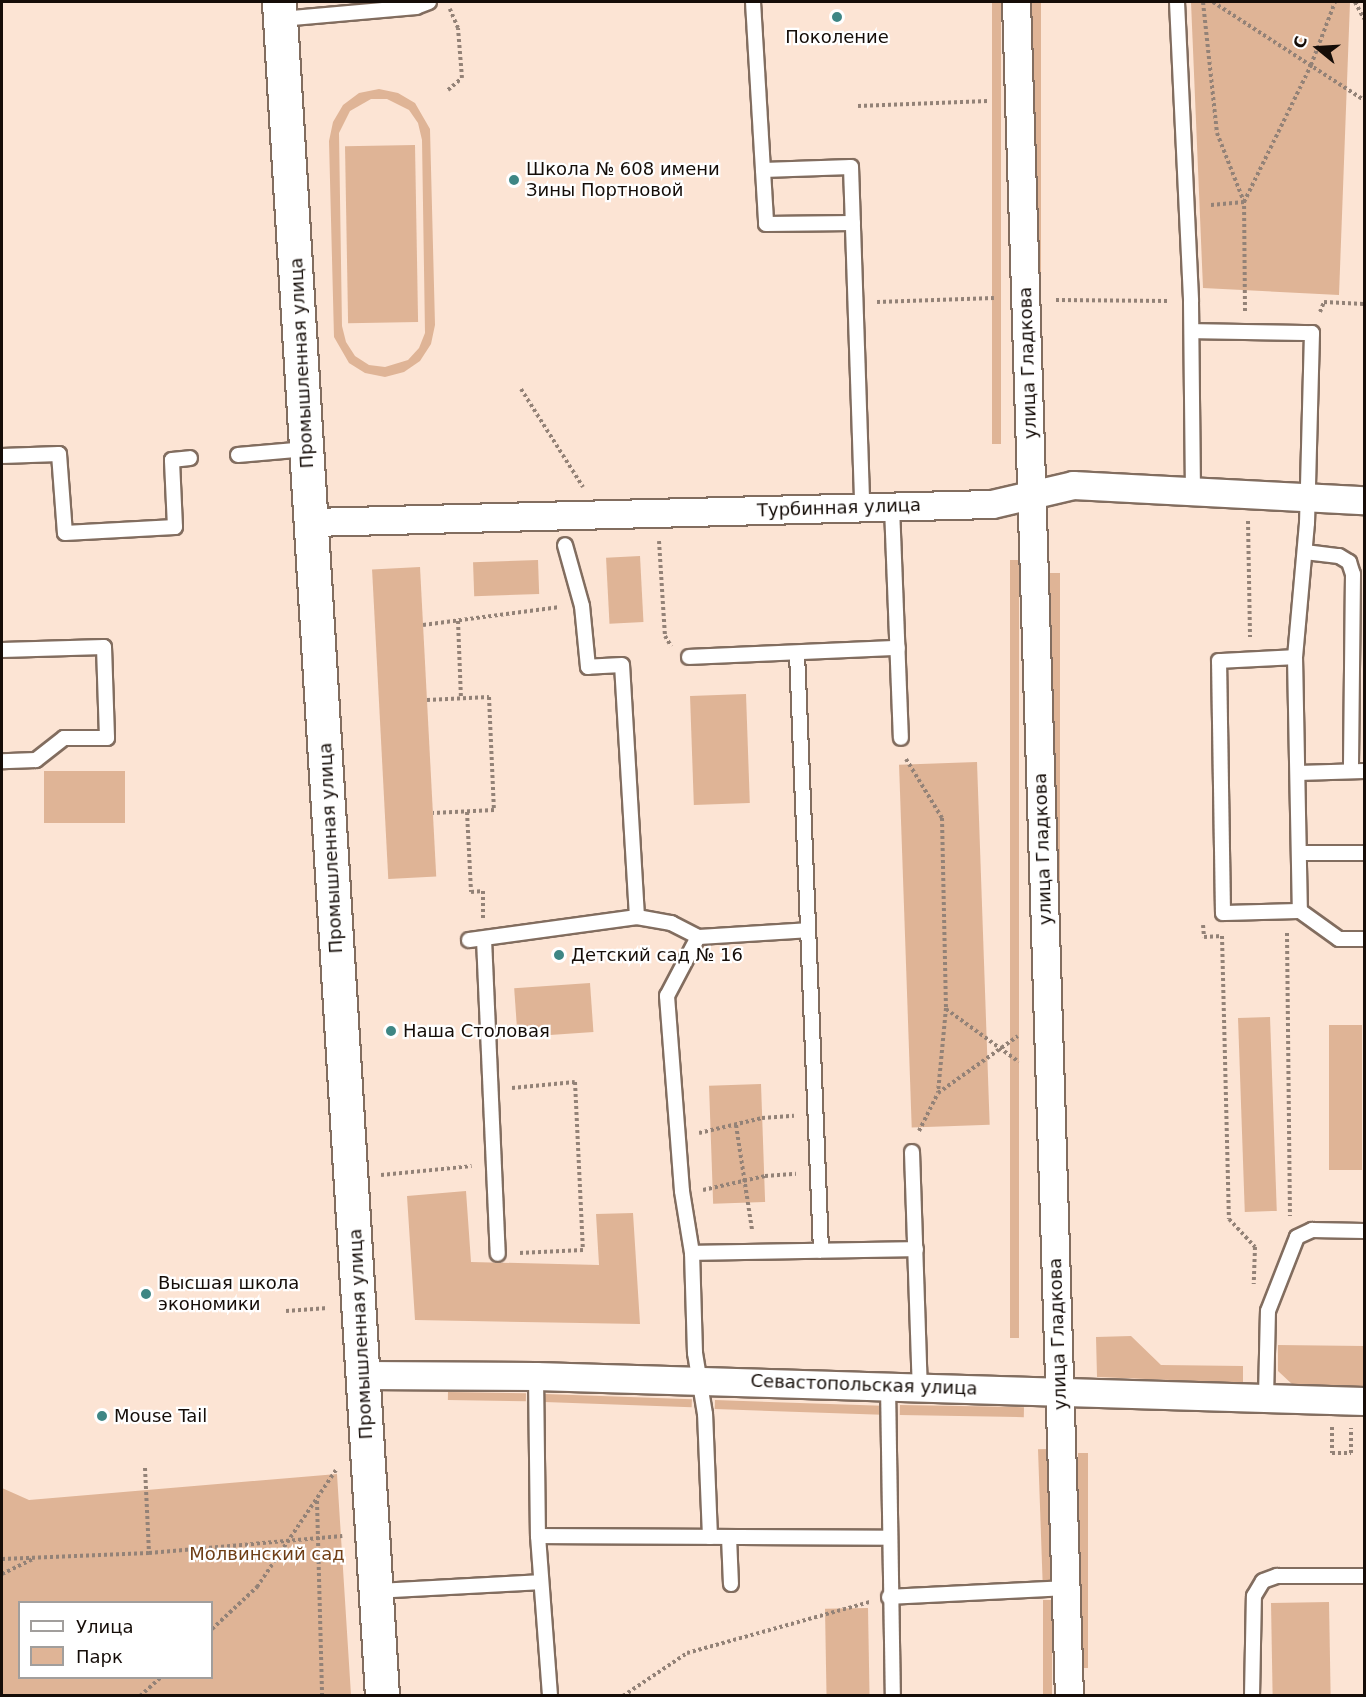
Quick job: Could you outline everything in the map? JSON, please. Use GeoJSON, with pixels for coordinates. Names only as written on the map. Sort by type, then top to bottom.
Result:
{"type":"FeatureCollection","features":[{"type":"Feature","properties":{"kind":"street","name":"улица Гладкова"},"geometry":{"type":"LineString","coordinates":[[1016,2],[1070,1695]]}},
{"type":"Feature","properties":{"kind":"street","name":"Промышленная улица"},"geometry":{"type":"LineString","coordinates":[[280,10],[382,1695]]}},
{"type":"Feature","properties":{"kind":"street","name":"Турбинная улица"},"geometry":{"type":"LineString","coordinates":[[312,522],[992,504],[1073,485],[1365,500]]}},
{"type":"Feature","properties":{"kind":"street","name":"Севастопольская улица"},"geometry":{"type":"LineString","coordinates":[[363,1375],[536,1376],[1365,1401]]}},
{"type":"Feature","properties":{"kind":"lane"},"geometry":{"type":"LineString","coordinates":[[280,10],[416,7],[429,2]]}},
{"type":"Feature","properties":{"kind":"lane"},"geometry":{"type":"LineString","coordinates":[[753,2],[766,224],[853,223]]}},
{"type":"Feature","properties":{"kind":"lane"},"geometry":{"type":"LineString","coordinates":[[1177,2],[1192,331],[1192,491]]}},
{"type":"Feature","properties":{"kind":"lane"},"geometry":{"type":"LineString","coordinates":[[763,170],[851,167],[862,507]]}},
{"type":"Feature","properties":{"kind":"lane"},"geometry":{"type":"LineString","coordinates":[[1192,331],[1312,333],[1308,497],[1295,657],[1299,853],[1293,911]]}},
{"type":"Feature","properties":{"kind":"lane"},"geometry":{"type":"LineString","coordinates":[[238,454],[307,449]]}},
{"type":"Feature","properties":{"kind":"lane"},"geometry":{"type":"LineString","coordinates":[[2,456],[58,454],[65,533],[175,527],[172,460],[190,458]]}},
{"type":"Feature","properties":{"kind":"lane"},"geometry":{"type":"LineString","coordinates":[[892,507],[901,738]]}},
{"type":"Feature","properties":{"kind":"lane"},"geometry":{"type":"LineString","coordinates":[[565,545],[582,606],[588,667],[622,665],[637,917]]}},
{"type":"Feature","properties":{"kind":"lane"},"geometry":{"type":"LineString","coordinates":[[1298,773],[1358,771],[1353,574],[1349,562],[1339,556],[1305,552]]}},
{"type":"Feature","properties":{"kind":"lane"},"geometry":{"type":"LineString","coordinates":[[2,650],[104,646],[106,738],[64,738],[36,760],[2,761]]}},
{"type":"Feature","properties":{"kind":"lane"},"geometry":{"type":"LineString","coordinates":[[689,657],[898,648]]}},
{"type":"Feature","properties":{"kind":"lane"},"geometry":{"type":"LineString","coordinates":[[797,652],[821,1251]]}},
{"type":"Feature","properties":{"kind":"lane"},"geometry":{"type":"LineString","coordinates":[[1295,657],[1219,661],[1223,913],[1293,911],[1339,939],[1365,939]]}},
{"type":"Feature","properties":{"kind":"lane"},"geometry":{"type":"LineString","coordinates":[[1299,853],[1365,853]]}},
{"type":"Feature","properties":{"kind":"lane"},"geometry":{"type":"LineString","coordinates":[[469,940],[637,917],[671,923],[698,937],[808,930]]}},
{"type":"Feature","properties":{"kind":"lane"},"geometry":{"type":"LineString","coordinates":[[698,937],[667,996],[682,1191],[692,1253],[695,1353],[700,1381],[710,1537]]}},
{"type":"Feature","properties":{"kind":"lane"},"geometry":{"type":"LineString","coordinates":[[484,939],[498,1254]]}},
{"type":"Feature","properties":{"kind":"lane"},"geometry":{"type":"LineString","coordinates":[[912,1152],[920,1387]]}},
{"type":"Feature","properties":{"kind":"lane"},"geometry":{"type":"LineString","coordinates":[[1266,1398],[1268,1311],[1297,1237],[1312,1230],[1365,1231]]}},
{"type":"Feature","properties":{"kind":"lane"},"geometry":{"type":"LineString","coordinates":[[692,1253],[916,1249]]}},
{"type":"Feature","properties":{"kind":"lane"},"geometry":{"type":"LineString","coordinates":[[536,1376],[538,1536],[550,1695]]}},
{"type":"Feature","properties":{"kind":"lane"},"geometry":{"type":"LineString","coordinates":[[888,1386],[888,1538],[893,1695]]}},
{"type":"Feature","properties":{"kind":"lane"},"geometry":{"type":"LineString","coordinates":[[538,1536],[888,1538]]}},
{"type":"Feature","properties":{"kind":"lane"},"geometry":{"type":"LineString","coordinates":[[729,1537],[731,1584]]}},
{"type":"Feature","properties":{"kind":"lane"},"geometry":{"type":"LineString","coordinates":[[1252,1695],[1254,1596],[1263,1581],[1277,1576],[1365,1576]]}},
{"type":"Feature","properties":{"kind":"lane"},"geometry":{"type":"LineString","coordinates":[[376,1592],[541,1582]]}},
{"type":"Feature","properties":{"kind":"lane"},"geometry":{"type":"LineString","coordinates":[[890,1597],[1066,1588]]}},
{"type":"Feature","properties":{"kind":"path"},"geometry":{"type":"LineString","coordinates":[[446,2],[458,28],[462,78],[448,90]]}},
{"type":"Feature","properties":{"kind":"path"},"geometry":{"type":"LineString","coordinates":[[1203,2],[1217,133],[1244,202],[1245,332]]}},
{"type":"Feature","properties":{"kind":"path"},"geometry":{"type":"LineString","coordinates":[[1213,2],[1365,100]]}},
{"type":"Feature","properties":{"kind":"path"},"geometry":{"type":"LineString","coordinates":[[1244,202],[1311,65],[1335,2]]}},
{"type":"Feature","properties":{"kind":"path"},"geometry":{"type":"LineString","coordinates":[[1355,2],[1365,19]]}},
{"type":"Feature","properties":{"kind":"path"},"geometry":{"type":"LineString","coordinates":[[858,106],[988,101]]}},
{"type":"Feature","properties":{"kind":"path"},"geometry":{"type":"LineString","coordinates":[[1187,206],[1244,202]]}},
{"type":"Feature","properties":{"kind":"path"},"geometry":{"type":"LineString","coordinates":[[855,303],[994,298]]}},
{"type":"Feature","properties":{"kind":"path"},"geometry":{"type":"LineString","coordinates":[[1056,300],[1191,302]]}},
{"type":"Feature","properties":{"kind":"path"},"geometry":{"type":"LineString","coordinates":[[1312,333],[1324,302],[1365,304]]}},
{"type":"Feature","properties":{"kind":"path"},"geometry":{"type":"LineString","coordinates":[[521,389],[587,495]]}},
{"type":"Feature","properties":{"kind":"path"},"geometry":{"type":"LineString","coordinates":[[1248,520],[1248,544]]}},
{"type":"Feature","properties":{"kind":"path"},"geometry":{"type":"LineString","coordinates":[[659,534],[665,636],[673,650],[689,657]]}},
{"type":"Feature","properties":{"kind":"path"},"geometry":{"type":"LineString","coordinates":[[423,625],[524,610],[582,606]]}},
{"type":"Feature","properties":{"kind":"path"},"geometry":{"type":"LineString","coordinates":[[458,621],[461,698]]}},
{"type":"Feature","properties":{"kind":"path"},"geometry":{"type":"LineString","coordinates":[[427,700],[489,697],[490,708],[494,810],[433,813]]}},
{"type":"Feature","properties":{"kind":"path"},"geometry":{"type":"LineString","coordinates":[[901,738],[901,751],[942,818],[946,1008],[938,1093],[913,1143],[912,1152]]}},
{"type":"Feature","properties":{"kind":"path"},"geometry":{"type":"LineString","coordinates":[[467,812],[471,891],[483,891],[484,939]]}},
{"type":"Feature","properties":{"kind":"path"},"geometry":{"type":"LineString","coordinates":[[1293,911],[1289,1215],[1297,1237]]}},
{"type":"Feature","properties":{"kind":"path"},"geometry":{"type":"LineString","coordinates":[[946,1008],[1019,1062]]}},
{"type":"Feature","properties":{"kind":"path"},"geometry":{"type":"LineString","coordinates":[[938,1093],[1018,1035]]}},
{"type":"Feature","properties":{"kind":"path"},"geometry":{"type":"LineString","coordinates":[[491,1090],[575,1082],[583,1250],[498,1254]]}},
{"type":"Feature","properties":{"kind":"path"},"geometry":{"type":"LineString","coordinates":[[678,1134],[711,1133],[762,1118],[816,1115]]}},
{"type":"Feature","properties":{"kind":"path"},"geometry":{"type":"LineString","coordinates":[[736,1125],[743,1182],[750,1203],[753,1252]]}},
{"type":"Feature","properties":{"kind":"path"},"geometry":{"type":"LineString","coordinates":[[384,1175],[494,1164]]}},
{"type":"Feature","properties":{"kind":"path"},"geometry":{"type":"LineString","coordinates":[[682,1191],[743,1182],[765,1176],[818,1173]]}},
{"type":"Feature","properties":{"kind":"path"},"geometry":{"type":"LineString","coordinates":[[286,1311],[318,1309]]}},
{"type":"Feature","properties":{"kind":"path"},"geometry":{"type":"LineString","coordinates":[[1331,1431],[1332,1453],[1341,1455],[1351,1453],[1351,1431]]}},
{"type":"Feature","properties":{"kind":"path"},"geometry":{"type":"LineString","coordinates":[[213,1628],[257,1587],[339,1465]]}},
{"type":"Feature","properties":{"kind":"path"},"geometry":{"type":"LineString","coordinates":[[145,1468],[149,1553]]}},
{"type":"Feature","properties":{"kind":"path"},"geometry":{"type":"LineString","coordinates":[[316,1500],[322,1695]]}},
{"type":"Feature","properties":{"kind":"path"},"geometry":{"type":"LineString","coordinates":[[2,1559],[149,1553],[349,1535]]}},
{"type":"Feature","properties":{"kind":"path"},"geometry":{"type":"LineString","coordinates":[[2,1574],[37,1558]]}},
{"type":"Feature","properties":{"kind":"path"},"geometry":{"type":"LineString","coordinates":[[623,1695],[687,1653],[890,1597]]}},
{"type":"Feature","properties":{"kind":"path"},"geometry":{"type":"LineString","coordinates":[[140,1695],[158,1679]]}},
{"type":"Feature","properties":{"kind":"green space"},"geometry":{"type":"Polygon","coordinates":[[[992,2],[1001,2],[1001,444],[992,444],[992,2]]]}},
{"type":"Feature","properties":{"kind":"green space"},"geometry":{"type":"Polygon","coordinates":[[[1032,2],[1041,2],[1041,432],[1032,432],[1032,2]]]}},
{"type":"Feature","properties":{"kind":"green space"},"geometry":{"type":"Polygon","coordinates":[[[1191,2],[1350,2],[1339,295],[1203,288],[1191,2]]]}},
{"type":"Feature","properties":{"kind":"green space"},"geometry":{"type":"Polygon","coordinates":[[[379,89],[398,93],[415,103],[430,129],[435,325],[431,344],[420,361],[404,372],[385,377],[365,373],[349,363],[334,337],[329,141],[333,122],[343,105],[359,93],[379,89]],[[371,99],[350,111],[339,133],[342,326],[346,342],[355,356],[369,365],[385,367],[408,360],[419,348],[425,333],[422,140],[418,123],[409,110],[387,99],[371,99]]]}},
{"type":"Feature","properties":{"kind":"green space"},"geometry":{"type":"Polygon","coordinates":[[[415,145],[418,322],[348,323],[345,146],[415,145]]]}},
{"type":"Feature","properties":{"kind":"green space"},"geometry":{"type":"Polygon","coordinates":[[[640,556],[643,622],[610,624],[606,558],[640,556]]]}},
{"type":"Feature","properties":{"kind":"green space"},"geometry":{"type":"Polygon","coordinates":[[[538,560],[539,594],[474,596],[473,562],[538,560]]]}},
{"type":"Feature","properties":{"kind":"green space"},"geometry":{"type":"Polygon","coordinates":[[[1010,560],[1019,560],[1019,1338],[1010,1338],[1010,560]]]}},
{"type":"Feature","properties":{"kind":"green space"},"geometry":{"type":"Polygon","coordinates":[[[420,567],[436,877],[388,879],[372,570],[420,567]]]}},
{"type":"Feature","properties":{"kind":"green space"},"geometry":{"type":"Polygon","coordinates":[[[1050,573],[1060,573],[1060,1327],[1050,1327],[1050,573]]]}},
{"type":"Feature","properties":{"kind":"green space"},"geometry":{"type":"Polygon","coordinates":[[[746,694],[750,803],[694,805],[690,696],[746,694]]]}},
{"type":"Feature","properties":{"kind":"green space"},"geometry":{"type":"Polygon","coordinates":[[[977,762],[990,1125],[912,1128],[899,765],[977,762]]]}},
{"type":"Feature","properties":{"kind":"green space"},"geometry":{"type":"Polygon","coordinates":[[[44,771],[125,771],[125,823],[44,823],[44,771]]]}},
{"type":"Feature","properties":{"kind":"green space"},"geometry":{"type":"Polygon","coordinates":[[[590,983],[593,1032],[518,1037],[514,988],[590,983]]]}},
{"type":"Feature","properties":{"kind":"green space"},"geometry":{"type":"Polygon","coordinates":[[[1270,1017],[1277,1211],[1245,1212],[1238,1018],[1270,1017]]]}},
{"type":"Feature","properties":{"kind":"green space"},"geometry":{"type":"Polygon","coordinates":[[[1329,1025],[1362,1025],[1362,1170],[1329,1170],[1329,1025]]]}},
{"type":"Feature","properties":{"kind":"green space"},"geometry":{"type":"Polygon","coordinates":[[[761,1084],[765,1202],[713,1204],[709,1086],[761,1084]]]}},
{"type":"Feature","properties":{"kind":"green space"},"geometry":{"type":"Polygon","coordinates":[[[466,1191],[471,1262],[599,1265],[596,1214],[633,1213],[640,1324],[415,1320],[407,1196],[466,1191]]]}},
{"type":"Feature","properties":{"kind":"green space"},"geometry":{"type":"Polygon","coordinates":[[[1131,1336],[1161,1365],[1243,1366],[1243,1383],[1097,1377],[1096,1337],[1131,1336]]]}},
{"type":"Feature","properties":{"kind":"green space"},"geometry":{"type":"Polygon","coordinates":[[[1278,1345],[1364,1346],[1364,1387],[1293,1385],[1278,1371],[1278,1345]]]}},
{"type":"Feature","properties":{"kind":"green space"},"geometry":{"type":"Polygon","coordinates":[[[448,1392],[526,1393],[526,1401],[448,1400],[448,1392]]]}},
{"type":"Feature","properties":{"kind":"green space"},"geometry":{"type":"Polygon","coordinates":[[[545,1394],[692,1399],[692,1407],[545,1402],[545,1394]]]}},
{"type":"Feature","properties":{"kind":"green space"},"geometry":{"type":"Polygon","coordinates":[[[715,1400],[882,1406],[882,1415],[715,1409],[715,1400]]]}},
{"type":"Feature","properties":{"kind":"green space"},"geometry":{"type":"Polygon","coordinates":[[[900,1405],[1024,1407],[1024,1417],[900,1415],[900,1405]]]}},
{"type":"Feature","properties":{"kind":"green space"},"geometry":{"type":"Polygon","coordinates":[[[1038,1449],[1048,1449],[1053,1580],[1043,1580],[1038,1449]]]}},
{"type":"Feature","properties":{"kind":"green space"},"geometry":{"type":"Polygon","coordinates":[[[1078,1453],[1088,1453],[1088,1668],[1078,1668],[1078,1453]]]}},
{"type":"Feature","properties":{"kind":"green space","name":"Молвинский сад"},"geometry":{"type":"Polygon","coordinates":[[[337,1474],[351,1695],[2,1695],[2,1488],[29,1500],[337,1474]]]}},
{"type":"Feature","properties":{"kind":"green space"},"geometry":{"type":"Polygon","coordinates":[[[1043,1600],[1052,1600],[1052,1695],[1043,1695],[1043,1600]]]}},
{"type":"Feature","properties":{"kind":"green space"},"geometry":{"type":"Polygon","coordinates":[[[1329,1602],[1331,1695],[1273,1696],[1271,1603],[1329,1602]]]}},
{"type":"Feature","properties":{"kind":"green space"},"geometry":{"type":"Polygon","coordinates":[[[868,1608],[870,1695],[827,1696],[825,1609],[868,1608]]]}},
{"type":"Feature","properties":{"kind":"place","name":"Поколение"},"geometry":{"type":"Point","coordinates":[837,17]}},
{"type":"Feature","properties":{"kind":"place","name":"Школа № 608 имени Зины Портновой"},"geometry":{"type":"Point","coordinates":[514,180]}},
{"type":"Feature","properties":{"kind":"place","name":"Детский сад № 16"},"geometry":{"type":"Point","coordinates":[559,955]}},
{"type":"Feature","properties":{"kind":"place","name":"Наша Столовая"},"geometry":{"type":"Point","coordinates":[391,1031]}},
{"type":"Feature","properties":{"kind":"place","name":"Высшая школа экономики"},"geometry":{"type":"Point","coordinates":[146,1294]}},
{"type":"Feature","properties":{"kind":"place","name":"Mouse Tail"},"geometry":{"type":"Point","coordinates":[102,1416]}}]}
